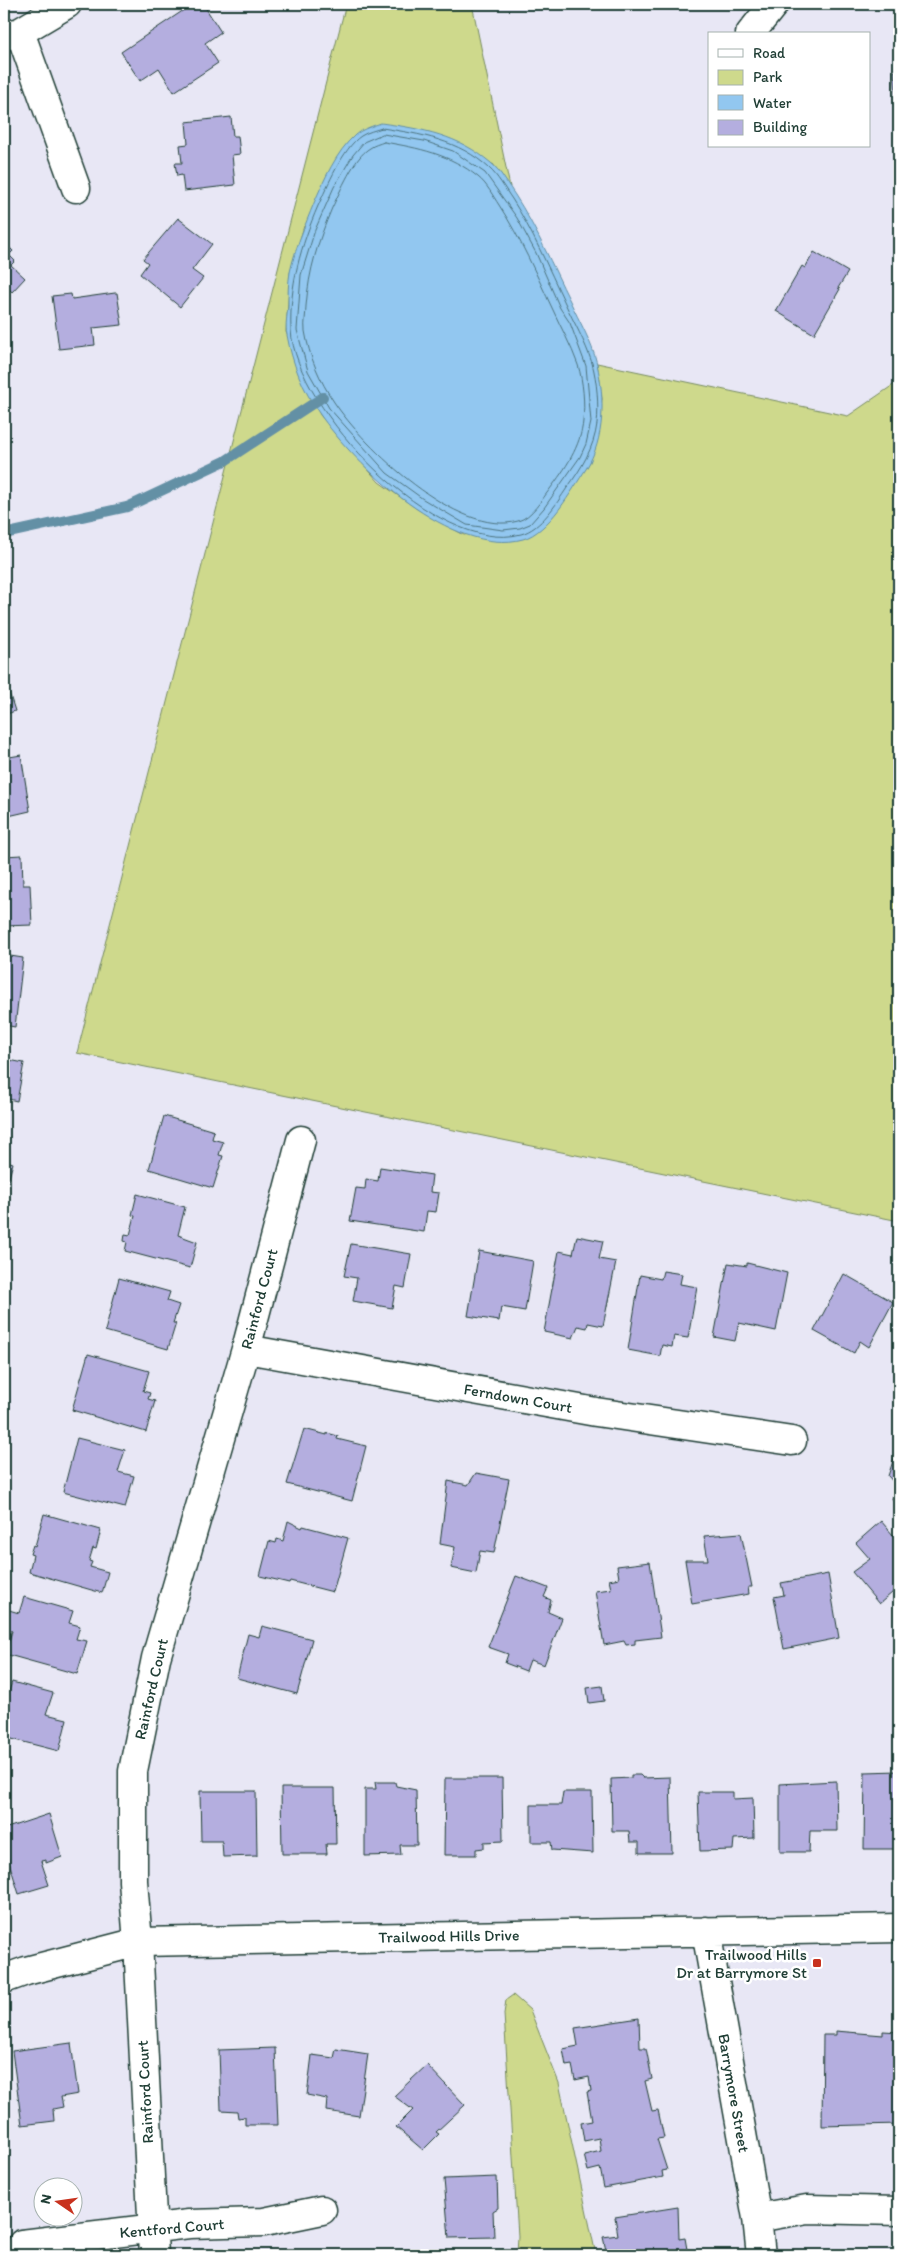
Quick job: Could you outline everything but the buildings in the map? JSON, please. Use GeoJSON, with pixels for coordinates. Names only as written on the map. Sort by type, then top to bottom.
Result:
{"type":"FeatureCollection","features":[{"type":"Feature","properties":{"kind":"street"},"geometry":{"type":"LineString","coordinates":[[67,4],[12,34],[76,188]]}},
{"type":"Feature","properties":{"kind":"street"},"geometry":{"type":"LineString","coordinates":[[752,32],[774,4]]}},
{"type":"Feature","properties":{"kind":"street","name":"Rainford Court"},"geometry":{"type":"LineString","coordinates":[[153,2242],[138,1942],[133,1881],[133,1771],[156,1658],[246,1349],[301,1140]]}},
{"type":"Feature","properties":{"kind":"street","name":"Ferndown Court"},"geometry":{"type":"LineString","coordinates":[[246,1349],[596,1412],[792,1441]]}},
{"type":"Feature","properties":{"kind":"street","name":"Trailwood Hills Drive"},"geometry":{"type":"LineString","coordinates":[[4,1979],[26,1971],[138,1942],[899,1928]]}},
{"type":"Feature","properties":{"kind":"street","name":"Barrymore Street"},"geometry":{"type":"LineString","coordinates":[[706,1931],[761,2255]]}},
{"type":"Feature","properties":{"kind":"street"},"geometry":{"type":"LineString","coordinates":[[756,2218],[807,2209],[899,2211]]}},
{"type":"Feature","properties":{"kind":"street","name":"Kentford Court"},"geometry":{"type":"LineString","coordinates":[[22,2244],[153,2242],[189,2224],[264,2222],[322,2210]]}},
{"type":"Feature","properties":{"kind":"green space"},"geometry":{"type":"Polygon","coordinates":[[[346,4],[472,4],[510,187],[493,164],[304,226],[290,273],[286,332],[320,415],[379,482],[417,509],[464,535],[553,516],[590,462],[602,399],[597,363],[848,416],[899,381],[899,1221],[77,1053],[346,4]]]}},
{"type":"Feature","properties":{"kind":"green space"},"geometry":{"type":"Polygon","coordinates":[[[513,1995],[530,2010],[559,2083],[596,2255],[517,2255],[518,2236],[504,2014],[506,2000],[513,1995]]]}},
{"type":"Feature","properties":{"kind":"water"},"geometry":{"type":"Polygon","coordinates":[[[381,123],[426,131],[453,140],[479,153],[495,166],[515,195],[537,234],[595,356],[600,377],[602,404],[602,418],[597,445],[586,469],[567,499],[542,528],[533,535],[523,539],[496,541],[467,535],[437,521],[408,503],[356,458],[335,434],[313,404],[295,366],[286,332],[286,325],[290,272],[300,237],[322,185],[342,150],[358,133],[381,123]]]}},
{"type":"Feature","properties":{"kind":"waterway"},"geometry":{"type":"LineString","coordinates":[[4,534],[127,507],[225,461],[323,397]]}},
{"type":"Feature","properties":{"kind":"place","name":"Trailwood Hills Dr at Barrymore St"},"geometry":{"type":"Point","coordinates":[817,1963]}}]}
